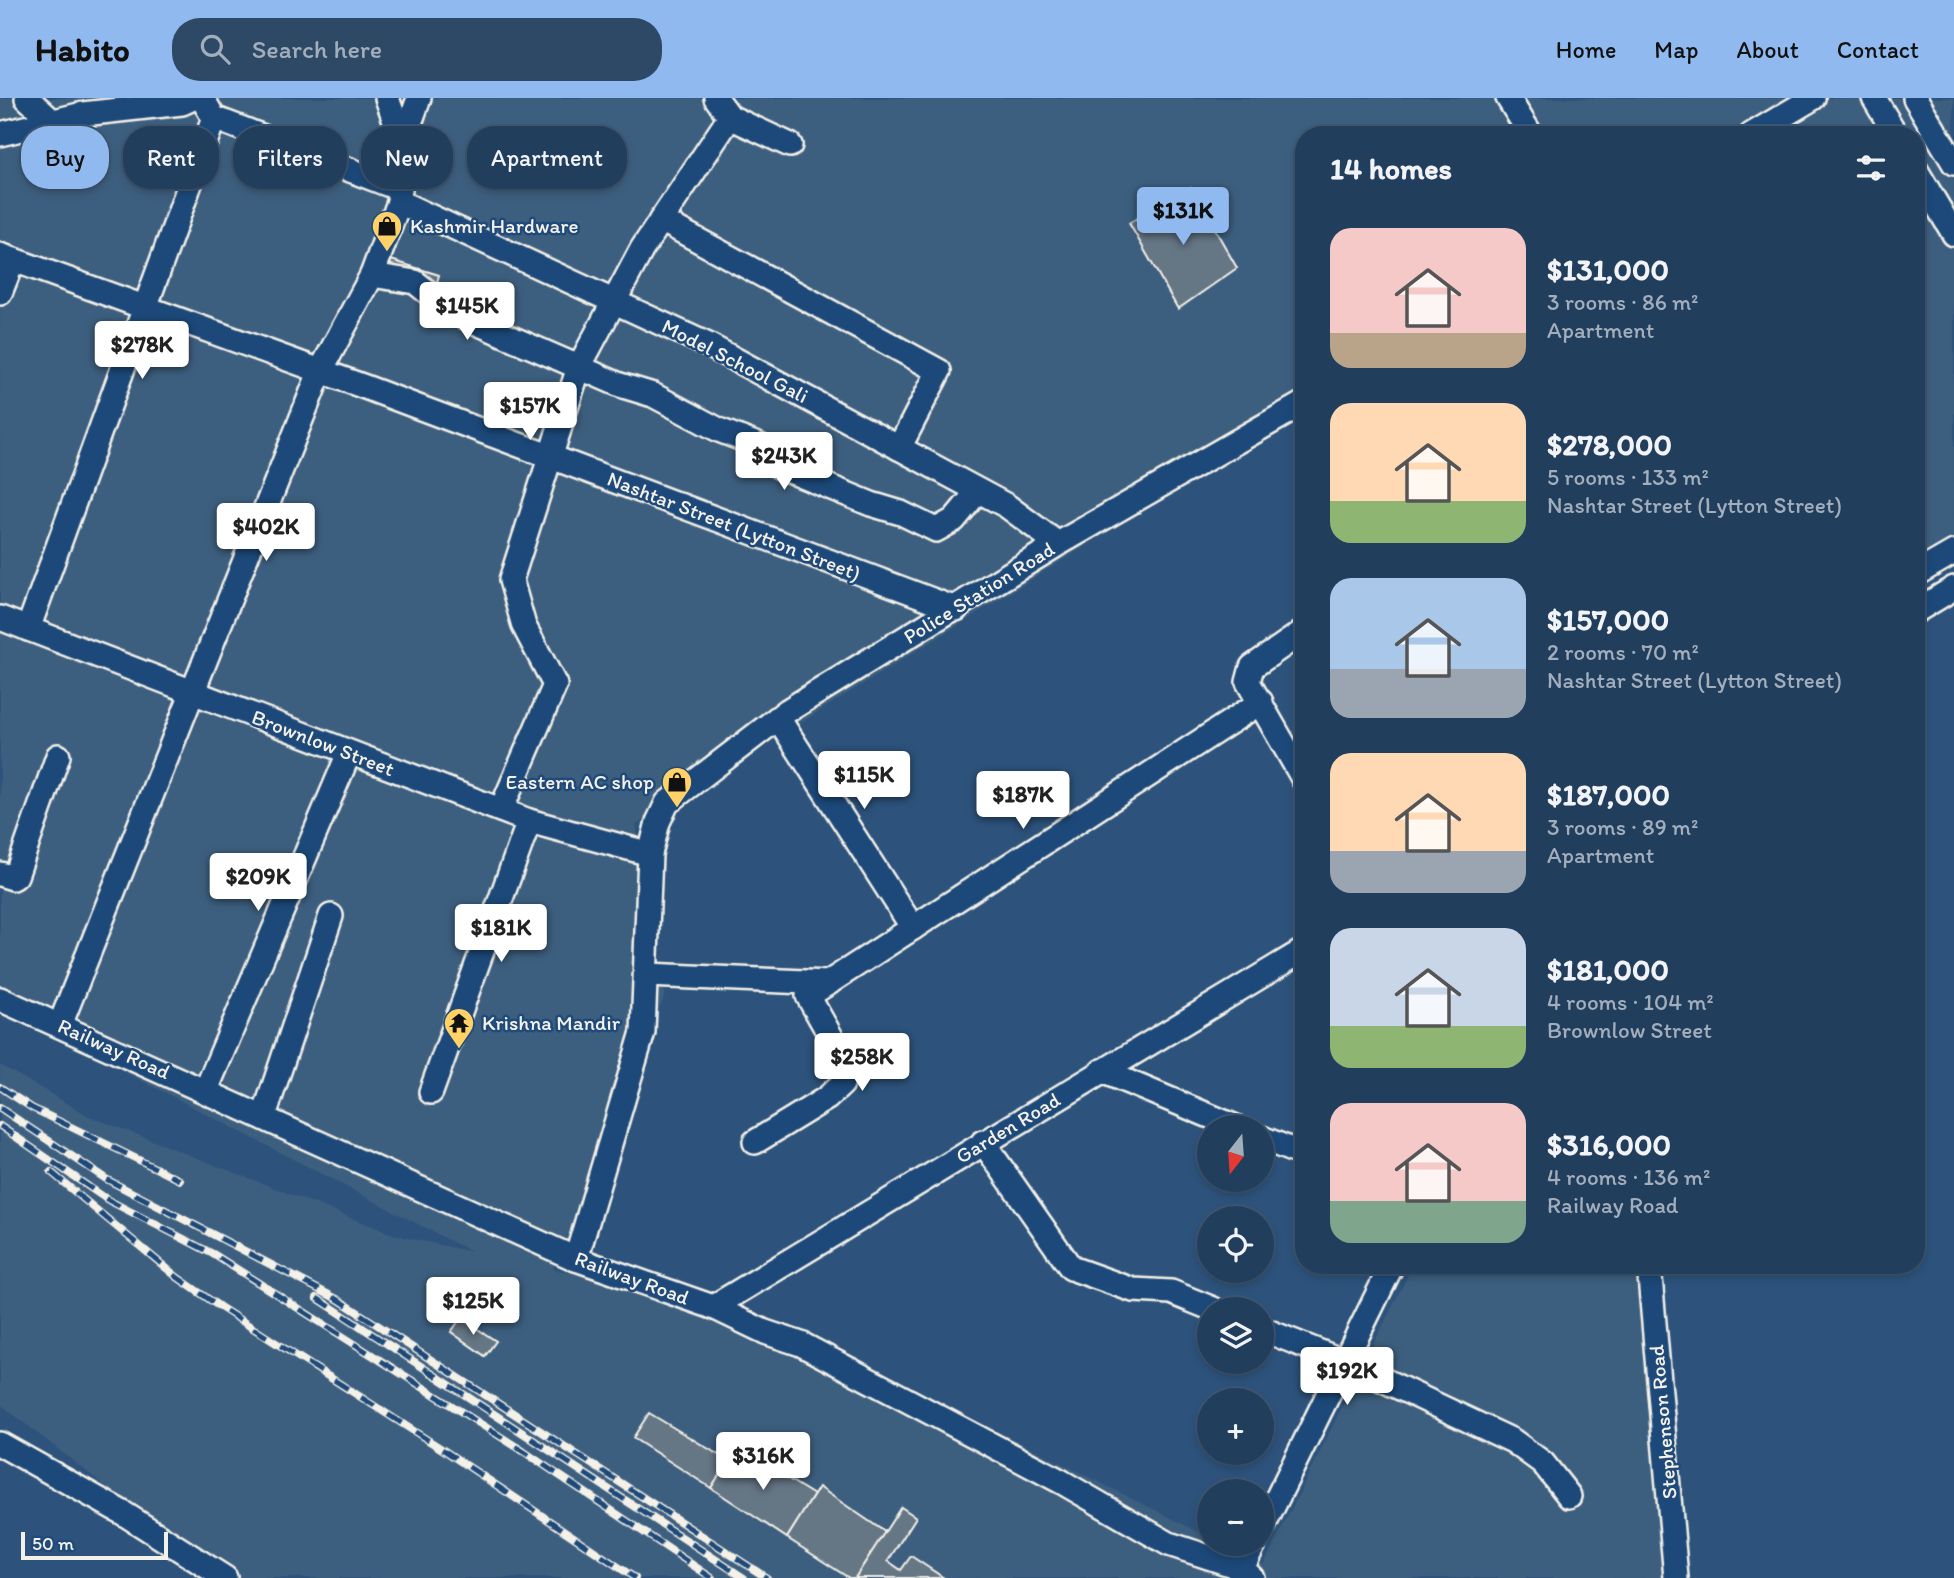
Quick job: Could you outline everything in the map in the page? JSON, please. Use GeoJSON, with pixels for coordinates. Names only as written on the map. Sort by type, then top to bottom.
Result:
{"type":"FeatureCollection","features":[{"type":"Feature","properties":{"kind":"street"},"geometry":{"type":"LineString","coordinates":[[27,98],[52,121]]}},
{"type":"Feature","properties":{"kind":"street"},"geometry":{"type":"LineString","coordinates":[[387,98],[397,126]]}},
{"type":"Feature","properties":{"kind":"street"},"geometry":{"type":"LineString","coordinates":[[409,126],[419,98]]}},
{"type":"Feature","properties":{"kind":"street"},"geometry":{"type":"LineString","coordinates":[[716,98],[730,117],[790,145]]}},
{"type":"Feature","properties":{"kind":"street"},"geometry":{"type":"LineString","coordinates":[[1508,98],[1525,126]]}},
{"type":"Feature","properties":{"kind":"street"},"geometry":{"type":"LineString","coordinates":[[1766,126],[1813,98]]}},
{"type":"Feature","properties":{"kind":"street"},"geometry":{"type":"LineString","coordinates":[[1874,98],[1891,126]]}},
{"type":"Feature","properties":{"kind":"street"},"geometry":{"type":"LineString","coordinates":[[1915,98],[1954,163]]}},
{"type":"Feature","properties":{"kind":"street"},"geometry":{"type":"LineString","coordinates":[[0,134],[83,114],[188,99],[214,118],[27,629]]}},
{"type":"Feature","properties":{"kind":"street"},"geometry":{"type":"LineString","coordinates":[[501,810],[555,685],[524,626],[510,580],[548,457],[579,367],[614,301],[661,220],[730,117]]}},
{"type":"Feature","properties":{"kind":"street","name":"Model School Gali"},"geometry":{"type":"LineString","coordinates":[[214,118],[399,196],[708,345],[1007,506],[1058,544]]}},
{"type":"Feature","properties":{"kind":"street"},"geometry":{"type":"LineString","coordinates":[[1925,185],[1954,234]]}},
{"type":"Feature","properties":{"kind":"street"},"geometry":{"type":"LineString","coordinates":[[60,1025],[320,372],[372,275],[400,189]]}},
{"type":"Feature","properties":{"kind":"street"},"geometry":{"type":"LineString","coordinates":[[661,220],[939,371],[899,448]]}},
{"type":"Feature","properties":{"kind":"street"},"geometry":{"type":"LineString","coordinates":[[0,293],[6,257]]}},
{"type":"Feature","properties":{"kind":"street","name":"Nashtar Street (Lytton Street)"},"geometry":{"type":"LineString","coordinates":[[6,257],[956,609]]}},
{"type":"Feature","properties":{"kind":"street"},"geometry":{"type":"LineString","coordinates":[[372,275],[415,282],[457,313],[579,367],[653,395],[719,430],[760,446],[778,466],[871,504],[901,513],[936,530],[954,520],[978,491]]}},
{"type":"Feature","properties":{"kind":"street","name":"Police Station Road"},"geometry":{"type":"LineString","coordinates":[[650,855],[658,822],[667,803],[778,718],[1058,544],[1295,407]]}},
{"type":"Feature","properties":{"kind":"street"},"geometry":{"type":"LineString","coordinates":[[1925,569],[1954,552]]}},
{"type":"Feature","properties":{"kind":"street"},"geometry":{"type":"LineString","coordinates":[[1925,606],[1954,588]]}},
{"type":"Feature","properties":{"kind":"street","name":"Brownlow Street"},"geometry":{"type":"LineString","coordinates":[[0,618],[529,821],[650,855]]}},
{"type":"Feature","properties":{"kind":"street"},"geometry":{"type":"LineString","coordinates":[[1295,637],[1252,667],[1248,682],[1295,764]]}},
{"type":"Feature","properties":{"kind":"street"},"geometry":{"type":"LineString","coordinates":[[755,1142],[827,1098],[842,1084],[848,1068],[808,996],[1261,702]]}},
{"type":"Feature","properties":{"kind":"street"},"geometry":{"type":"LineString","coordinates":[[778,718],[914,928]]}},
{"type":"Feature","properties":{"kind":"street"},"geometry":{"type":"LineString","coordinates":[[206,1090],[349,753]]}},
{"type":"Feature","properties":{"kind":"street"},"geometry":{"type":"LineString","coordinates":[[0,874],[13,878],[16,876],[58,756]]}},
{"type":"Feature","properties":{"kind":"street"},"geometry":{"type":"LineString","coordinates":[[431,1092],[529,821]]}},
{"type":"Feature","properties":{"kind":"street"},"geometry":{"type":"LineString","coordinates":[[576,1259],[643,1032],[650,855]]}},
{"type":"Feature","properties":{"kind":"street"},"geometry":{"type":"LineString","coordinates":[[264,1116],[331,916]]}},
{"type":"Feature","properties":{"kind":"street","name":"Garden Road"},"geometry":{"type":"LineString","coordinates":[[713,1307],[1295,955]]}},
{"type":"Feature","properties":{"kind":"street"},"geometry":{"type":"LineString","coordinates":[[647,975],[829,983]]}},
{"type":"Feature","properties":{"kind":"street","name":"Railway Road"},"geometry":{"type":"LineString","coordinates":[[0,999],[576,1259],[713,1307],[765,1332],[801,1344],[1062,1482],[1169,1544],[1247,1573]]}},
{"type":"Feature","properties":{"kind":"street"},"geometry":{"type":"LineString","coordinates":[[1101,1072],[1207,1115]]}},
{"type":"Feature","properties":{"kind":"street"},"geometry":{"type":"LineString","coordinates":[[983,1142],[1071,1268],[1133,1290],[1171,1292],[1197,1303]]}},
{"type":"Feature","properties":{"kind":"street"},"geometry":{"type":"LineString","coordinates":[[1274,1143],[1295,1151]]}},
{"type":"Feature","properties":{"kind":"street"},"geometry":{"type":"LineString","coordinates":[[1274,1505],[1388,1274]]}},
{"type":"Feature","properties":{"kind":"street","name":"Stephenson Road"},"geometry":{"type":"LineString","coordinates":[[1650,1274],[1676,1578]]}},
{"type":"Feature","properties":{"kind":"street"},"geometry":{"type":"LineString","coordinates":[[1274,1334],[1346,1362],[1513,1441],[1544,1463],[1569,1496]]}},
{"type":"Feature","properties":{"kind":"street"},"geometry":{"type":"LineString","coordinates":[[0,1444],[123,1513],[225,1578]]}},
{"type":"Feature","properties":{"kind":"shaded area"},"geometry":{"type":"Polygon","coordinates":[[[0,98],[1954,98],[1954,541],[1925,558],[1925,126],[1295,126],[1295,416],[636,825],[665,995],[553,1269],[766,1316],[1197,1531],[1197,1556],[1247,1556],[1264,1564],[1268,1556],[1274,1556],[1274,1544],[1409,1274],[1648,1274],[1683,1578],[223,1578],[0,1404],[0,1065],[89,1116],[395,1235],[472,1252],[0,1007],[0,98]]]}},
{"type":"Feature","properties":{"kind":"building"},"geometry":{"type":"Polygon","coordinates":[[[1191,187],[1237,268],[1178,309],[1129,223],[1191,187]]]}},
{"type":"Feature","properties":{"kind":"building"},"geometry":{"type":"Polygon","coordinates":[[[391,260],[439,275],[436,286],[389,274],[391,260]]]}},
{"type":"Feature","properties":{"kind":"building"},"geometry":{"type":"Polygon","coordinates":[[[461,1318],[496,1341],[485,1356],[451,1332],[461,1318]]]}},
{"type":"Feature","properties":{"kind":"building"},"geometry":{"type":"Polygon","coordinates":[[[649,1413],[729,1461],[711,1488],[633,1438],[649,1413]]]}},
{"type":"Feature","properties":{"kind":"building"},"geometry":{"type":"Polygon","coordinates":[[[737,1447],[814,1495],[787,1538],[711,1488],[737,1447]]]}},
{"type":"Feature","properties":{"kind":"building"},"geometry":{"type":"Polygon","coordinates":[[[819,1487],[885,1532],[855,1578],[849,1578],[787,1538],[819,1487]]]}},
{"type":"Feature","properties":{"kind":"building"},"geometry":{"type":"Polygon","coordinates":[[[901,1507],[916,1517],[888,1561],[901,1570],[911,1556],[944,1578],[855,1578],[901,1507]]]}},
{"type":"Feature","properties":{"kind":"railway"},"geometry":{"type":"LineString","coordinates":[[0,1087],[32,1108],[180,1180]]}},
{"type":"Feature","properties":{"kind":"railway"},"geometry":{"type":"LineString","coordinates":[[0,1108],[106,1179],[339,1300],[767,1578]]}},
{"type":"Feature","properties":{"kind":"railway"},"geometry":{"type":"LineString","coordinates":[[0,1126],[108,1200],[213,1254],[523,1451],[712,1578]]}},
{"type":"Feature","properties":{"kind":"railway"},"geometry":{"type":"LineString","coordinates":[[51,1172],[177,1277],[220,1307],[445,1451],[635,1578]]}},
{"type":"Feature","properties":{"kind":"railway"},"geometry":{"type":"LineString","coordinates":[[317,1298],[744,1578]]}},
{"type":"Feature","properties":{"kind":"place","name":"Kashmir Hardware"},"geometry":{"type":"Point","coordinates":[387,253]}},
{"type":"Feature","properties":{"kind":"place","name":"Eastern AC shop"},"geometry":{"type":"Point","coordinates":[677,809]}},
{"type":"Feature","properties":{"kind":"place","name":"Krishna Mandir"},"geometry":{"type":"Point","coordinates":[459,1050]}}]}
